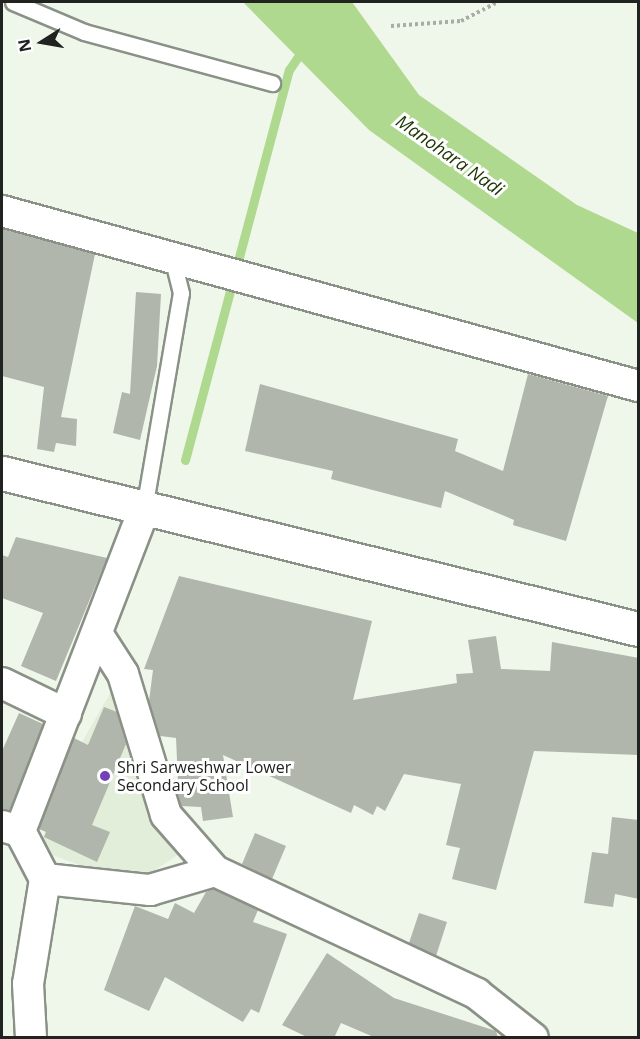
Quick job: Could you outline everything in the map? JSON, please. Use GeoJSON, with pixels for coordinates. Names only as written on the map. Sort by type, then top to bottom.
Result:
{"type":"FeatureCollection","features":[{"type":"Feature","properties":{"kind":"main road"},"geometry":{"type":"LineString","coordinates":[[2,473],[639,628]]}},
{"type":"Feature","properties":{"kind":"street"},"geometry":{"type":"LineString","coordinates":[[2,211],[251,284],[639,386]]}},
{"type":"Feature","properties":{"kind":"street"},"geometry":{"type":"LineString","coordinates":[[30,1038],[28,984],[45,879],[11,829],[66,714],[98,635],[144,509]]}},
{"type":"Feature","properties":{"kind":"street"},"geometry":{"type":"LineString","coordinates":[[98,635],[123,674],[166,815],[215,871],[477,994],[533,1038]]}},
{"type":"Feature","properties":{"kind":"street"},"geometry":{"type":"LineString","coordinates":[[2,683],[66,714]]}},
{"type":"Feature","properties":{"kind":"street"},"geometry":{"type":"LineString","coordinates":[[45,879],[150,890],[215,871]]}},
{"type":"Feature","properties":{"kind":"lane"},"geometry":{"type":"LineString","coordinates":[[13,2],[84,32],[272,83]]}},
{"type":"Feature","properties":{"kind":"lane"},"geometry":{"type":"LineString","coordinates":[[144,509],[184,264]]}},
{"type":"Feature","properties":{"kind":"path"},"geometry":{"type":"LineString","coordinates":[[391,26],[461,21],[498,2]]}},
{"type":"Feature","properties":{"kind":"shaded area","name":"Shri Sarweshwar Lower Secondary School"},"geometry":{"type":"Polygon","coordinates":[[[116,683],[181,853],[133,884],[38,850],[77,751],[116,683]]]}},
{"type":"Feature","properties":{"kind":"water","name":"Manohara Nadi"},"geometry":{"type":"Polygon","coordinates":[[[243,2],[352,2],[419,95],[577,205],[638,233],[638,323],[369,130],[243,2]]]}},
{"type":"Feature","properties":{"kind":"building"},"geometry":{"type":"Polygon","coordinates":[[[2,229],[95,254],[61,417],[77,419],[76,446],[56,443],[54,452],[37,449],[44,387],[2,376],[2,229]]]}},
{"type":"Feature","properties":{"kind":"building"},"geometry":{"type":"Polygon","coordinates":[[[136,292],[161,294],[157,366],[140,440],[113,433],[122,392],[130,394],[136,292]]]}},
{"type":"Feature","properties":{"kind":"building"},"geometry":{"type":"Polygon","coordinates":[[[528,374],[608,396],[566,541],[513,525],[514,520],[445,491],[441,508],[331,479],[333,471],[245,451],[260,384],[458,439],[455,451],[503,471],[528,374]]]}},
{"type":"Feature","properties":{"kind":"building"},"geometry":{"type":"Polygon","coordinates":[[[16,537],[107,558],[56,681],[21,666],[43,613],[2,598],[2,555],[8,557],[16,537]]]}},
{"type":"Feature","properties":{"kind":"building"},"geometry":{"type":"Polygon","coordinates":[[[179,576],[372,621],[353,700],[457,683],[456,674],[473,673],[468,640],[496,636],[501,669],[550,671],[552,642],[639,658],[639,755],[534,751],[496,890],[452,879],[460,848],[446,845],[461,784],[404,774],[385,811],[377,806],[373,815],[354,805],[351,813],[223,755],[233,817],[203,821],[201,807],[181,806],[174,782],[178,781],[176,738],[160,736],[149,701],[153,670],[144,669],[179,576]]]}},
{"type":"Feature","properties":{"kind":"building"},"geometry":{"type":"Polygon","coordinates":[[[104,707],[117,712],[126,744],[92,825],[110,832],[97,862],[44,837],[46,832],[39,829],[74,738],[88,745],[104,707]]]}},
{"type":"Feature","properties":{"kind":"building"},"geometry":{"type":"Polygon","coordinates":[[[19,713],[43,724],[10,810],[2,809],[2,751],[19,713]]]}},
{"type":"Feature","properties":{"kind":"building"},"geometry":{"type":"Polygon","coordinates":[[[612,817],[639,820],[639,899],[615,894],[613,907],[584,903],[592,852],[608,854],[612,817]]]}},
{"type":"Feature","properties":{"kind":"building"},"geometry":{"type":"Polygon","coordinates":[[[255,833],[286,846],[272,879],[242,864],[255,833]]]}},
{"type":"Feature","properties":{"kind":"building"},"geometry":{"type":"Polygon","coordinates":[[[214,889],[258,910],[253,922],[287,934],[259,1013],[251,1009],[243,1022],[165,977],[149,1011],[104,990],[135,906],[168,919],[175,903],[194,913],[206,892],[214,889]]]}},
{"type":"Feature","properties":{"kind":"building"},"geometry":{"type":"Polygon","coordinates":[[[419,913],[447,922],[436,956],[409,943],[419,913]]]}},
{"type":"Feature","properties":{"kind":"building"},"geometry":{"type":"Polygon","coordinates":[[[327,953],[394,998],[496,1031],[498,1038],[376,1038],[341,1023],[334,1038],[309,1038],[282,1025],[327,953]]]}},
{"type":"Feature","properties":{"kind":"waterway"},"geometry":{"type":"LineString","coordinates":[[185,460],[289,70],[303,49]]}},
{"type":"Feature","properties":{"kind":"place","name":"Shri Sarweshwar Lower Secondary School"},"geometry":{"type":"Point","coordinates":[105,776]}}]}
